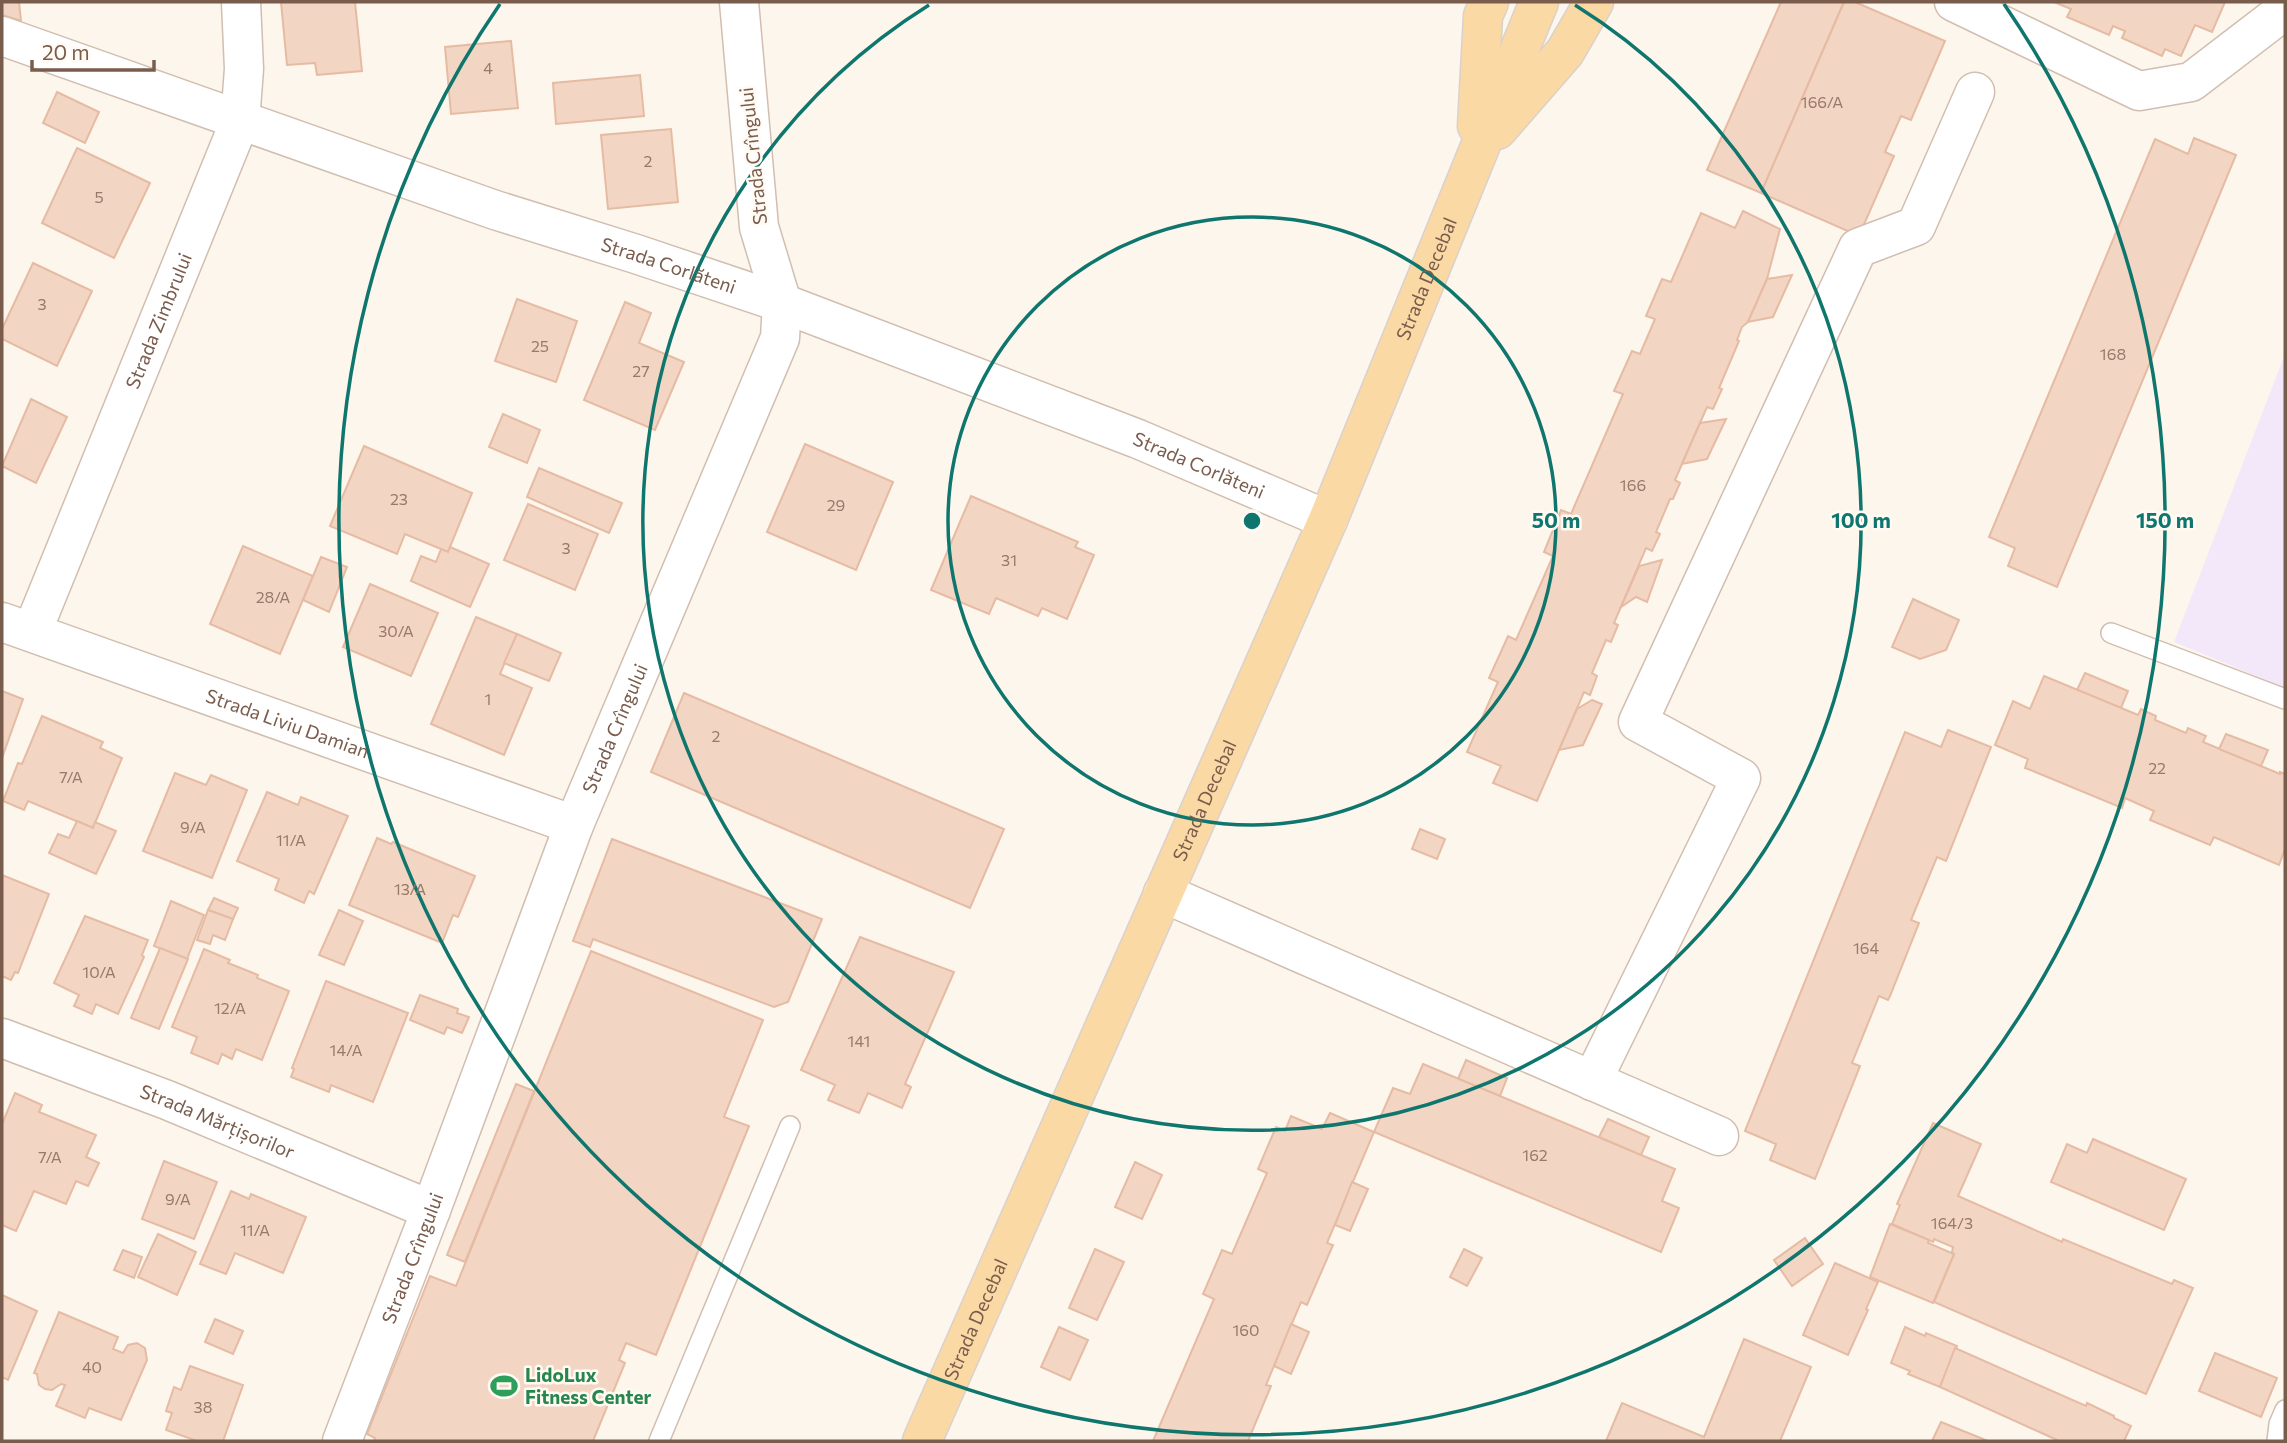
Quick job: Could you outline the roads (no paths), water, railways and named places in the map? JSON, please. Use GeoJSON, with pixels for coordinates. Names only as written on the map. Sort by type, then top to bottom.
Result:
{"type":"FeatureCollection","features":[{"type":"Feature","properties":{"kind":"main road","name":"Strada Decebal"},"geometry":{"type":"LineString","coordinates":[[1475,156],[1483,16],[1489,2]]}},
{"type":"Feature","properties":{"kind":"main road","name":"Strada Decebal"},"geometry":{"type":"LineString","coordinates":[[922,1441],[1328,520],[1539,2]]}},
{"type":"Feature","properties":{"kind":"main road","name":"Strada Decebal"},"geometry":{"type":"LineString","coordinates":[[1475,156],[1565,52],[1594,2]]}},
{"type":"Feature","properties":{"kind":"street","name":"Strada Zimbrului"},"geometry":{"type":"LineString","coordinates":[[17,627],[240,121],[244,69],[241,2]]}},
{"type":"Feature","properties":{"kind":"street","name":"Strada Crîngului"},"geometry":{"type":"LineString","coordinates":[[342,1441],[574,825],[780,338],[782,303],[759,227],[739,2]]}},
{"type":"Feature","properties":{"kind":"street"},"geometry":{"type":"LineString","coordinates":[[1954,2],[2139,91],[2191,82],[2285,10]]}},
{"type":"Feature","properties":{"kind":"street","name":"Strada Corlăteni"},"geometry":{"type":"LineString","coordinates":[[2,36],[495,210],[782,303],[1138,439],[1328,520]]}},
{"type":"Feature","properties":{"kind":"street"},"geometry":{"type":"LineString","coordinates":[[1592,1081],[1741,778],[1638,722],[1858,248],[1916,226],[1975,92]]}},
{"type":"Feature","properties":{"kind":"street","name":"Strada Liviu Damian"},"geometry":{"type":"LineString","coordinates":[[17,627],[574,825]]}},
{"type":"Feature","properties":{"kind":"street"},"geometry":{"type":"LineString","coordinates":[[1163,893],[1719,1136]]}},
{"type":"Feature","properties":{"kind":"street","name":"Strada Mărțișorilor"},"geometry":{"type":"LineString","coordinates":[[2,1038],[167,1100],[431,1210]]}},
{"type":"Feature","properties":{"kind":"lane"},"geometry":{"type":"LineString","coordinates":[[2111,633],[2285,699]]}},
{"type":"Feature","properties":{"kind":"lane"},"geometry":{"type":"LineString","coordinates":[[659,1441],[790,1126]]}},
{"type":"Feature","properties":{"kind":"lane"},"geometry":{"type":"LineString","coordinates":[[2277,1441],[2279,1424],[2285,1410]]}},
{"type":"Feature","properties":{"kind":"place","name":"LidoLux Fitness Center"},"geometry":{"type":"Point","coordinates":[504,1386]}}]}
